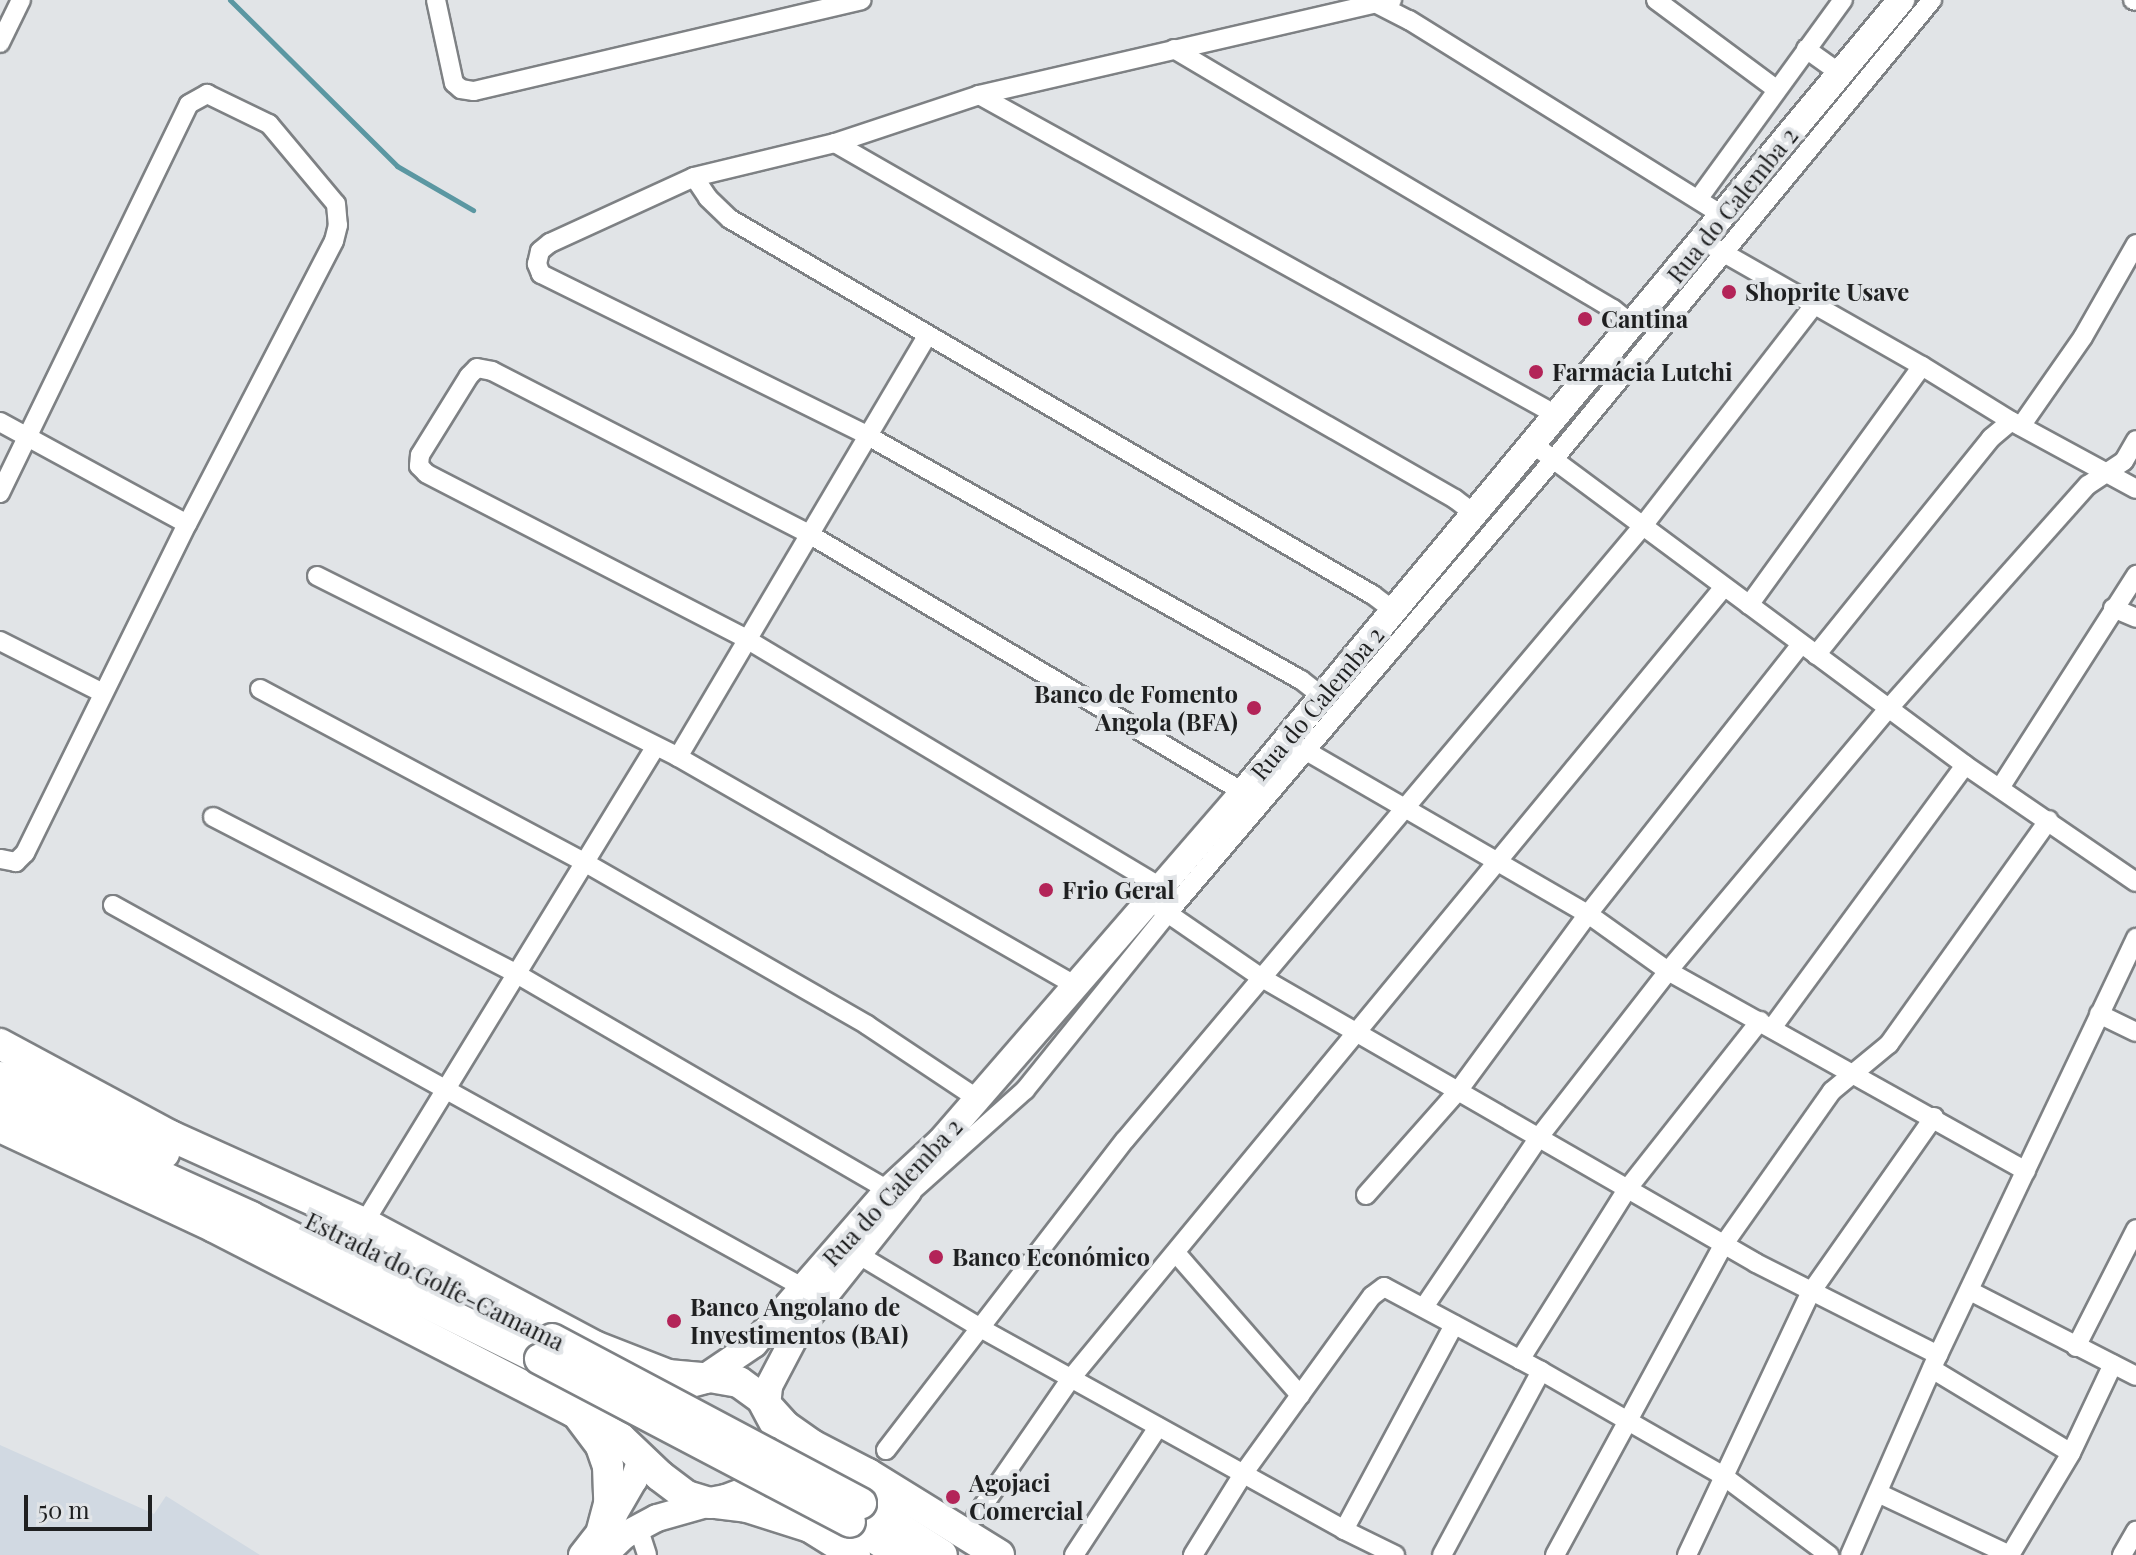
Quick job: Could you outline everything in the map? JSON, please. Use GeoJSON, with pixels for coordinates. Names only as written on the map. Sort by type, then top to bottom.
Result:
{"type":"FeatureCollection","features":[{"type":"Feature","properties":{"kind":"highway"},"geometry":{"type":"LineString","coordinates":[[0,1044],[171,1136],[364,1223],[607,1352],[668,1375],[739,1382],[755,1392],[785,1426],[812,1445],[868,1474],[999,1555]]}},
{"type":"Feature","properties":{"kind":"highway","name":"Estrada do Golfe-Camama"},"geometry":{"type":"LineString","coordinates":[[0,1077],[349,1236],[546,1349],[856,1513]]}},
{"type":"Feature","properties":{"kind":"highway","name":"Estrada do Golfe-Camama"},"geometry":{"type":"LineString","coordinates":[[0,1103],[546,1349]]}},
{"type":"Feature","properties":{"kind":"highway"},"geometry":{"type":"LineString","coordinates":[[0,1127],[214,1227],[574,1412],[620,1438],[679,1491],[710,1503],[747,1507],[810,1527],[855,1555]]}},
{"type":"Feature","properties":{"kind":"highway"},"geometry":{"type":"LineString","coordinates":[[641,1459],[660,1410],[683,1385],[704,1378]]}},
{"type":"Feature","properties":{"kind":"highway"},"geometry":{"type":"LineString","coordinates":[[710,1503],[735,1498],[767,1468],[775,1426],[767,1406]]}},
{"type":"Feature","properties":{"kind":"highway"},"geometry":{"type":"LineString","coordinates":[[574,1412],[601,1446],[608,1466],[609,1504],[603,1542]]}},
{"type":"Feature","properties":{"kind":"highway"},"geometry":{"type":"LineString","coordinates":[[856,1513],[901,1555]]}},
{"type":"Feature","properties":{"kind":"highway"},"geometry":{"type":"LineString","coordinates":[[856,1513],[942,1555]]}},
{"type":"Feature","properties":{"kind":"main road","name":"Rua do Calemba 2"},"geometry":{"type":"LineString","coordinates":[[704,1378],[754,1344],[894,1195],[1075,985],[1158,900],[1243,792],[1296,745],[1323,697],[1475,514],[1544,452],[1558,416],[1634,326],[1714,247],[1724,216],[1901,0]]}},
{"type":"Feature","properties":{"kind":"main road"},"geometry":{"type":"LineString","coordinates":[[767,1406],[773,1376],[800,1327],[859,1255],[894,1195]]}},
{"type":"Feature","properties":{"kind":"main road"},"geometry":{"type":"LineString","coordinates":[[603,1542],[641,1459]]}},
{"type":"Feature","properties":{"kind":"main road"},"geometry":{"type":"LineString","coordinates":[[582,1555],[603,1542],[676,1511],[710,1503]]}},
{"type":"Feature","properties":{"kind":"street"},"geometry":{"type":"LineString","coordinates":[[0,43],[21,0]]}},
{"type":"Feature","properties":{"kind":"street"},"geometry":{"type":"LineString","coordinates":[[436,0],[454,83],[461,89],[474,91],[831,3],[861,0]]}},
{"type":"Feature","properties":{"kind":"street"},"geometry":{"type":"LineString","coordinates":[[1656,0],[1776,89]]}},
{"type":"Feature","properties":{"kind":"street"},"geometry":{"type":"LineString","coordinates":[[1699,198],[1843,0]]}},
{"type":"Feature","properties":{"kind":"street"},"geometry":{"type":"LineString","coordinates":[[213,817],[515,973],[894,1195],[1025,1090],[1158,900],[1296,745],[1714,247],[1932,0]]}},
{"type":"Feature","properties":{"kind":"street"},"geometry":{"type":"LineString","coordinates":[[1323,697],[1301,680],[867,435],[541,274],[537,264],[540,251],[550,243],[694,177],[835,143],[979,95],[1382,2],[1724,216]]}},
{"type":"Feature","properties":{"kind":"street"},"geometry":{"type":"LineString","coordinates":[[1174,49],[1613,309],[1634,326]]}},
{"type":"Feature","properties":{"kind":"street"},"geometry":{"type":"LineString","coordinates":[[1806,49],[1841,74]]}},
{"type":"Feature","properties":{"kind":"street"},"geometry":{"type":"LineString","coordinates":[[0,493],[189,104],[207,94],[269,124],[336,204],[338,225],[334,241],[187,524],[25,853],[16,862],[0,859]]}},
{"type":"Feature","properties":{"kind":"street"},"geometry":{"type":"LineString","coordinates":[[979,95],[1558,416]]}},
{"type":"Feature","properties":{"kind":"street"},"geometry":{"type":"LineString","coordinates":[[835,143],[1455,499],[1475,514]]}},
{"type":"Feature","properties":{"kind":"street"},"geometry":{"type":"LineString","coordinates":[[694,177],[708,198],[730,219],[1359,587],[1394,611]]}},
{"type":"Feature","properties":{"kind":"street"},"geometry":{"type":"LineString","coordinates":[[1366,1195],[1458,1091],[1588,914],[1808,650],[1991,438],[2016,424],[2083,337],[2136,244]]}},
{"type":"Feature","properties":{"kind":"street"},"geometry":{"type":"LineString","coordinates":[[1714,247],[1922,366],[2016,424],[2136,489]]}},
{"type":"Feature","properties":{"kind":"street"},"geometry":{"type":"LineString","coordinates":[[886,1450],[1125,1140],[1642,527],[1814,305]]}},
{"type":"Feature","properties":{"kind":"street"},"geometry":{"type":"LineString","coordinates":[[678,757],[928,335]]}},
{"type":"Feature","properties":{"kind":"street"},"geometry":{"type":"LineString","coordinates":[[1749,605],[1922,366]]}},
{"type":"Feature","properties":{"kind":"street"},"geometry":{"type":"LineString","coordinates":[[1243,792],[809,534],[492,371],[477,368],[469,376],[420,455],[419,466],[426,473],[747,639],[1158,900],[1262,978],[1935,1362],[2071,1453]]}},
{"type":"Feature","properties":{"kind":"street"},"geometry":{"type":"LineString","coordinates":[[0,422],[187,524]]}},
{"type":"Feature","properties":{"kind":"street"},"geometry":{"type":"LineString","coordinates":[[1424,1307],[1539,1137],[1668,971],[1889,708],[2088,485],[2124,461],[2136,440]]}},
{"type":"Feature","properties":{"kind":"street"},"geometry":{"type":"LineString","coordinates":[[1544,452],[1965,765],[2136,882]]}},
{"type":"Feature","properties":{"kind":"street"},"geometry":{"type":"LineString","coordinates":[[2000,788],[2136,575]]}},
{"type":"Feature","properties":{"kind":"street"},"geometry":{"type":"LineString","coordinates":[[317,576],[678,757],[1075,985]]}},
{"type":"Feature","properties":{"kind":"street"},"geometry":{"type":"LineString","coordinates":[[976,1516],[1072,1377],[1724,587]]}},
{"type":"Feature","properties":{"kind":"street"},"geometry":{"type":"LineString","coordinates":[[2113,608],[2136,618]]}},
{"type":"Feature","properties":{"kind":"street"},"geometry":{"type":"LineString","coordinates":[[0,641],[103,693]]}},
{"type":"Feature","properties":{"kind":"street"},"geometry":{"type":"LineString","coordinates":[[260,689],[584,862],[867,1025],[978,1099]]}},
{"type":"Feature","properties":{"kind":"street"},"geometry":{"type":"LineString","coordinates":[[1296,745],[1588,914],[1668,971],[2026,1171]]}},
{"type":"Feature","properties":{"kind":"street"},"geometry":{"type":"LineString","coordinates":[[364,1223],[656,746]]}},
{"type":"Feature","properties":{"kind":"street"},"geometry":{"type":"LineString","coordinates":[[1520,1360],[1628,1188],[1766,1024],[1965,765]]}},
{"type":"Feature","properties":{"kind":"street"},"geometry":{"type":"LineString","coordinates":[[1555,1555],[1724,1244],[1832,1091],[1889,1044],[2049,820]]}},
{"type":"Feature","properties":{"kind":"street"},"geometry":{"type":"LineString","coordinates":[[113,905],[804,1288]]}},
{"type":"Feature","properties":{"kind":"street"},"geometry":{"type":"LineString","coordinates":[[1850,1555],[1935,1362],[2136,938]]}},
{"type":"Feature","properties":{"kind":"street"},"geometry":{"type":"LineString","coordinates":[[2099,1014],[2136,1032]]}},
{"type":"Feature","properties":{"kind":"street"},"geometry":{"type":"LineString","coordinates":[[1687,1555],[1722,1475],[1811,1292],[1934,1117]]}},
{"type":"Feature","properties":{"kind":"street"},"geometry":{"type":"LineString","coordinates":[[2076,1347],[2136,1229]]}},
{"type":"Feature","properties":{"kind":"street"},"geometry":{"type":"LineString","coordinates":[[1176,1253],[1300,1395]]}},
{"type":"Feature","properties":{"kind":"street"},"geometry":{"type":"LineString","coordinates":[[859,1255],[982,1329],[1344,1530],[1395,1555]]}},
{"type":"Feature","properties":{"kind":"street"},"geometry":{"type":"LineString","coordinates":[[1193,1555],[1243,1474],[1372,1296],[1384,1287],[1541,1371],[1722,1475],[1829,1555]]}},
{"type":"Feature","properties":{"kind":"street"},"geometry":{"type":"LineString","coordinates":[[1970,1291],[2136,1376]]}},
{"type":"Feature","properties":{"kind":"street"},"geometry":{"type":"LineString","coordinates":[[1344,1530],[1454,1325]]}},
{"type":"Feature","properties":{"kind":"street"},"geometry":{"type":"LineString","coordinates":[[1878,1493],[1981,1549],[2010,1555],[2071,1453],[2113,1364]]}},
{"type":"Feature","properties":{"kind":"street"},"geometry":{"type":"LineString","coordinates":[[1442,1555],[1541,1371]]}},
{"type":"Feature","properties":{"kind":"street"},"geometry":{"type":"LineString","coordinates":[[1074,1555],[1158,1427]]}},
{"type":"Feature","properties":{"kind":"street"},"geometry":{"type":"LineString","coordinates":[[638,1527],[647,1555]]}},
{"type":"Feature","properties":{"kind":"street"},"geometry":{"type":"LineString","coordinates":[[2122,1555],[2136,1531]]}},
{"type":"Feature","properties":{"kind":"shaded area"},"geometry":{"type":"Polygon","coordinates":[[[0,1445],[154,1514],[166,1496],[260,1555],[0,1555],[0,1445]]]}},
{"type":"Feature","properties":{"kind":"waterway"},"geometry":{"type":"LineString","coordinates":[[230,0],[397,166],[473,210]]}},
{"type":"Feature","properties":{"kind":"place","name":"Shoprite Usave"},"geometry":{"type":"Point","coordinates":[1729,292]}},
{"type":"Feature","properties":{"kind":"place","name":"Cantina"},"geometry":{"type":"Point","coordinates":[1585,319]}},
{"type":"Feature","properties":{"kind":"place","name":"Farmácia Lutchi"},"geometry":{"type":"Point","coordinates":[1536,372]}},
{"type":"Feature","properties":{"kind":"place","name":"Banco de Fomento Angola (BFA)"},"geometry":{"type":"Point","coordinates":[1254,708]}},
{"type":"Feature","properties":{"kind":"place","name":"Frio Geral"},"geometry":{"type":"Point","coordinates":[1046,890]}},
{"type":"Feature","properties":{"kind":"place","name":"Banco Económico"},"geometry":{"type":"Point","coordinates":[936,1257]}},
{"type":"Feature","properties":{"kind":"place","name":"Banco Angolano de Investimentos (BAI)"},"geometry":{"type":"Point","coordinates":[674,1321]}},
{"type":"Feature","properties":{"kind":"place","name":"Agojaci Comercial"},"geometry":{"type":"Point","coordinates":[953,1497]}}]}
